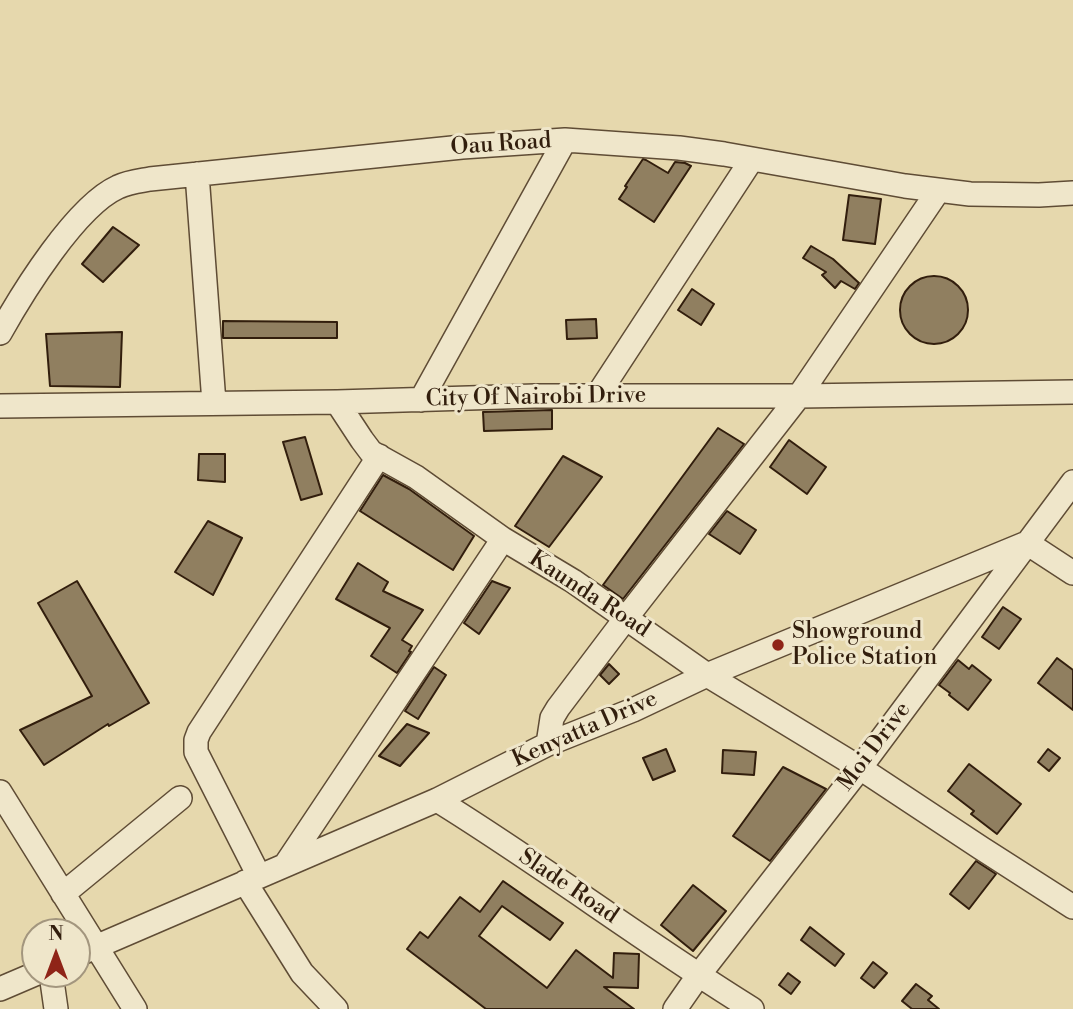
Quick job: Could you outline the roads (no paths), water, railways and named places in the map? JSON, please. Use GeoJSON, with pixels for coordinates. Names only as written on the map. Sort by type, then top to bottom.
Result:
{"type":"FeatureCollection","features":[{"type":"Feature","properties":{"kind":"street","name":"Oau Road"},"geometry":{"type":"LineString","coordinates":[[0,333],[26,290],[85,210],[117,187],[133,182],[461,147],[565,140],[679,148],[938,191],[1003,196],[1073,192]]}},
{"type":"Feature","properties":{"kind":"street"},"geometry":{"type":"LineString","coordinates":[[421,400],[565,140]]}},
{"type":"Feature","properties":{"kind":"street"},"geometry":{"type":"LineString","coordinates":[[597,397],[752,159]]}},
{"type":"Feature","properties":{"kind":"street"},"geometry":{"type":"LineString","coordinates":[[197,174],[214,403]]}},
{"type":"Feature","properties":{"kind":"street"},"geometry":{"type":"LineString","coordinates":[[548,744],[552,718],[558,708],[799,397],[938,191]]}},
{"type":"Feature","properties":{"kind":"street","name":"City Of Nairobi Drive"},"geometry":{"type":"LineString","coordinates":[[0,406],[1073,392]]}},
{"type":"Feature","properties":{"kind":"street","name":"Kaunda Road"},"geometry":{"type":"LineString","coordinates":[[337,402],[366,447],[379,456],[416,477],[503,539],[573,581],[707,675],[860,768],[1073,907]]}},
{"type":"Feature","properties":{"kind":"street"},"geometry":{"type":"LineString","coordinates":[[336,1009],[302,973],[252,879],[196,752],[196,740],[379,456]]}},
{"type":"Feature","properties":{"kind":"street","name":"Moi Drive"},"geometry":{"type":"LineString","coordinates":[[674,1009],[860,768],[1073,482]]}},
{"type":"Feature","properties":{"kind":"street"},"geometry":{"type":"LineString","coordinates":[[286,864],[503,539]]}},
{"type":"Feature","properties":{"kind":"street"},"geometry":{"type":"LineString","coordinates":[[1027,543],[1073,573]]}},
{"type":"Feature","properties":{"kind":"street","name":"Kenyatta Drive"},"geometry":{"type":"LineString","coordinates":[[91,948],[437,800],[548,744],[633,710],[707,675],[1027,543]]}},
{"type":"Feature","properties":{"kind":"street"},"geometry":{"type":"LineString","coordinates":[[0,792],[64,894],[74,918]]}},
{"type":"Feature","properties":{"kind":"street"},"geometry":{"type":"LineString","coordinates":[[64,894],[180,798]]}},
{"type":"Feature","properties":{"kind":"street","name":"Slade Road"},"geometry":{"type":"LineString","coordinates":[[437,800],[479,825],[698,976],[752,1009]]}},
{"type":"Feature","properties":{"kind":"street"},"geometry":{"type":"LineString","coordinates":[[91,955],[135,1009]]}},
{"type":"Feature","properties":{"kind":"street"},"geometry":{"type":"LineString","coordinates":[[0,989],[21,980]]}},
{"type":"Feature","properties":{"kind":"street"},"geometry":{"type":"LineString","coordinates":[[53,988],[56,1009]]}},
{"type":"Feature","properties":{"kind":"place","name":"Showground Police Station"},"geometry":{"type":"Point","coordinates":[778,645]}}]}
